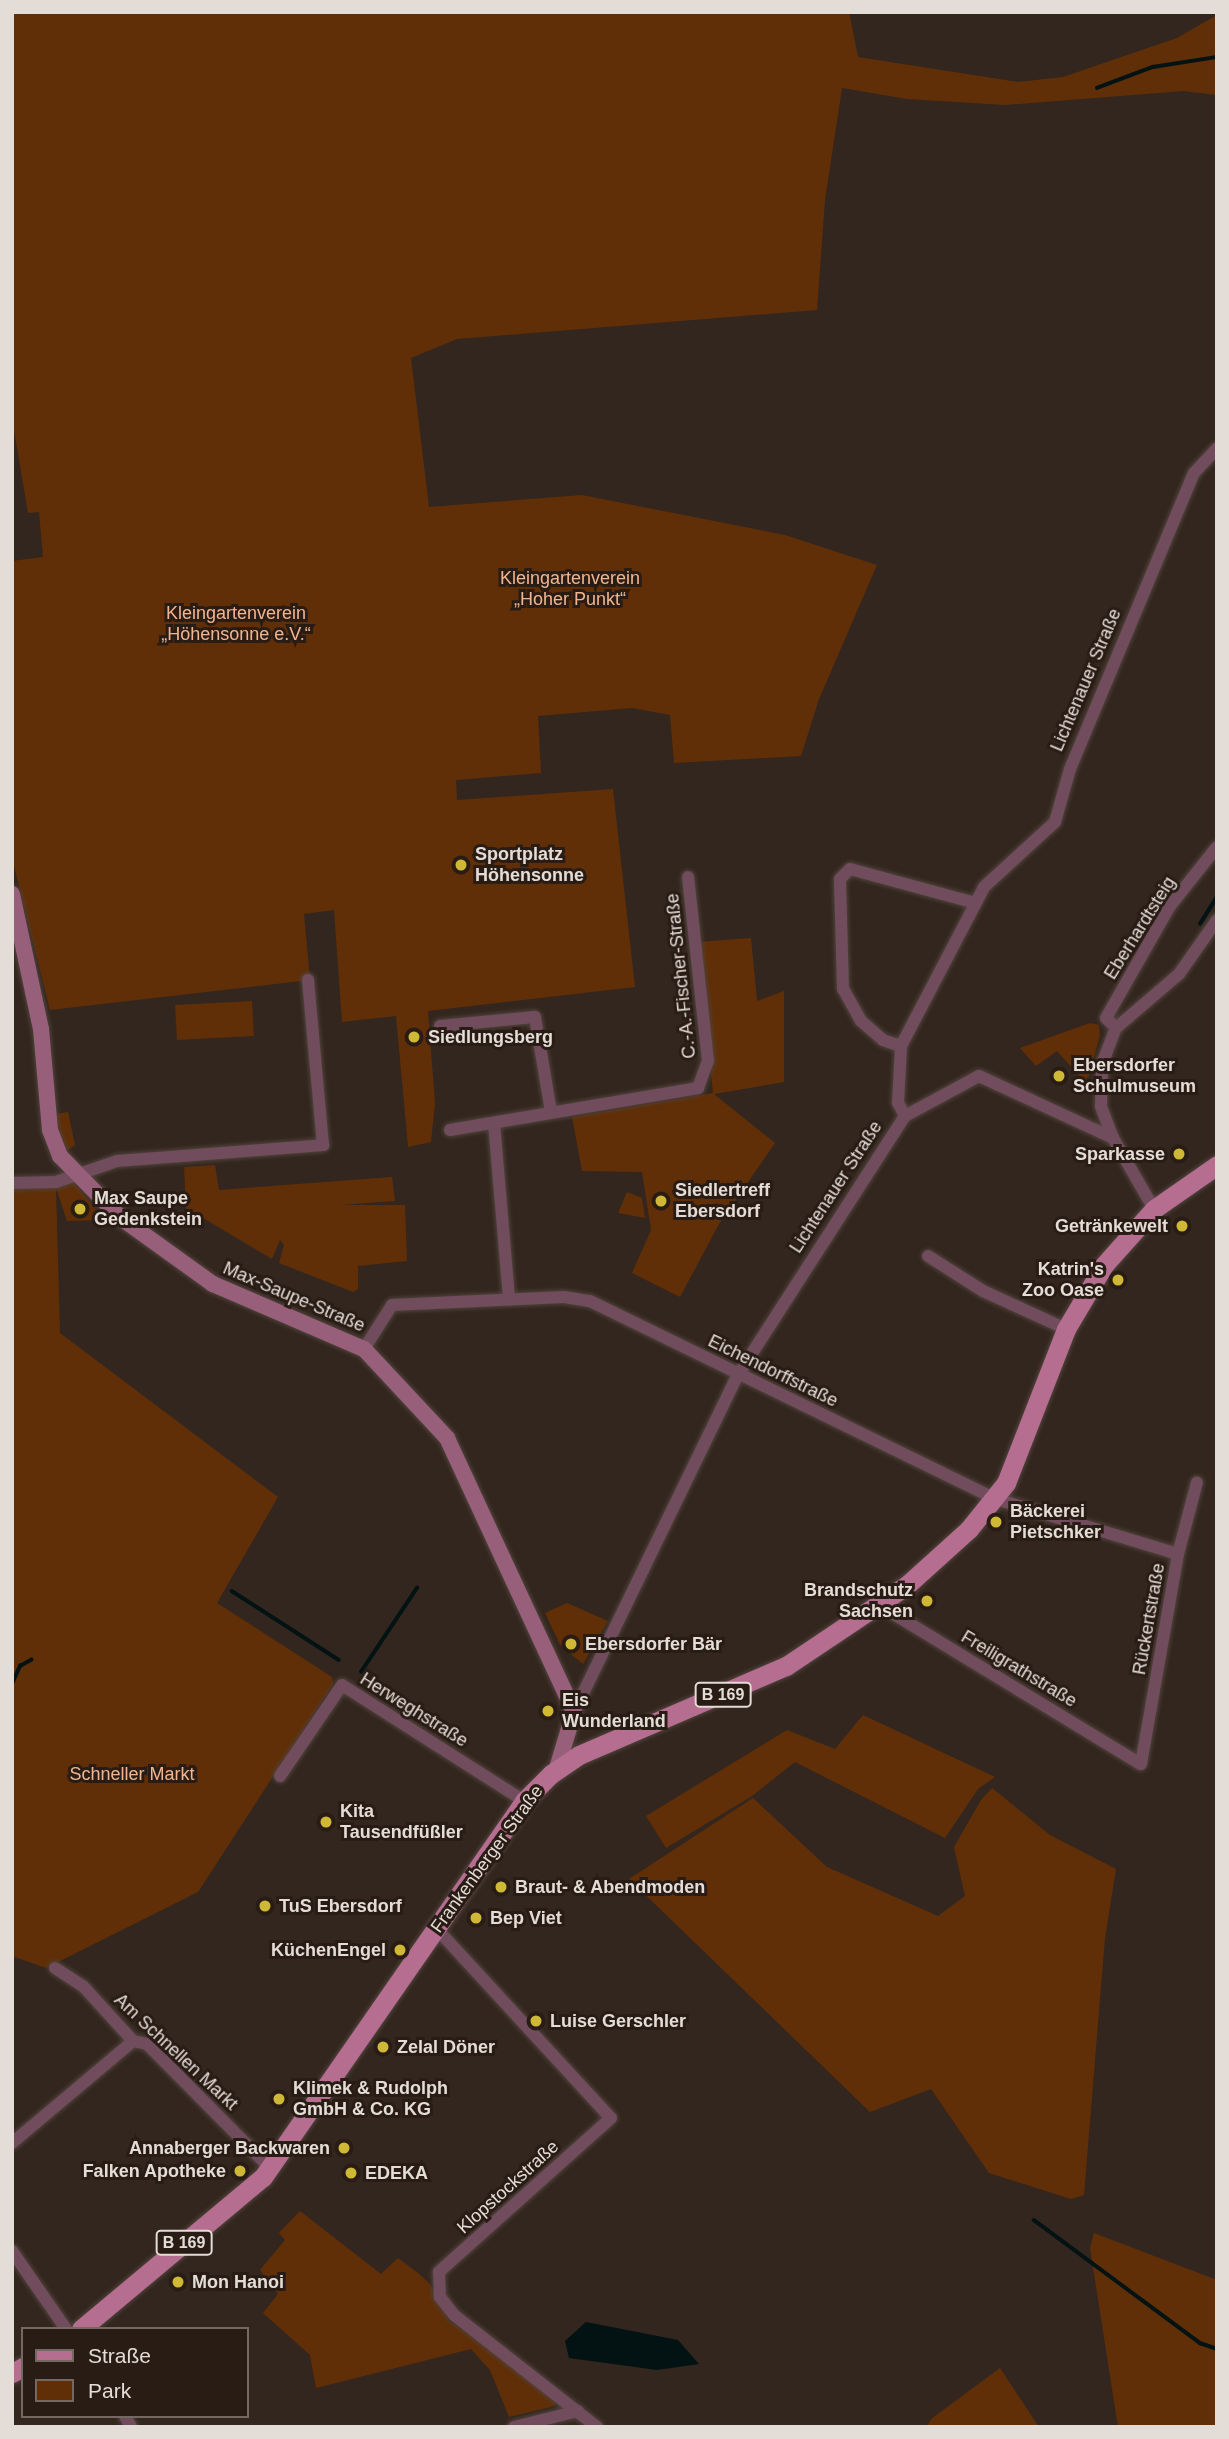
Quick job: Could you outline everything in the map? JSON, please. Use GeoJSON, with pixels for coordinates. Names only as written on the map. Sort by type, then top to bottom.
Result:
{"type":"FeatureCollection","features":[{"type":"Feature","properties":{"kind":"main road","name":"Frankenberger Straße"},"geometry":{"type":"LineString","coordinates":[[83,2327],[270,2168],[524,1801],[557,1768],[598,1746],[767,1676],[879,1605],[945,1553],[996,1499],[1018,1458],[1066,1329],[1104,1265],[1154,1209],[1217,1165]]}},
{"type":"Feature","properties":{"kind":"street","name":"Lichtenauer Straße"},"geometry":{"type":"LineString","coordinates":[[557,1768],[574,1712],[738,1374],[905,1116],[898,1103],[901,1046],[954,953],[975,903],[1009,860],[1055,822],[1070,769],[1194,474],[1217,448]]}},
{"type":"Feature","properties":{"kind":"street","name":"Eberhardtsteig"},"geometry":{"type":"LineString","coordinates":[[1116,1028],[1106,1017],[1170,906],[1217,847]]}},
{"type":"Feature","properties":{"kind":"street"},"geometry":{"type":"LineString","coordinates":[[901,1046],[883,1040],[861,1021],[843,989],[840,879],[850,869],[975,903]]}},
{"type":"Feature","properties":{"kind":"street","name":"C.-A.-Fischer-Straße"},"geometry":{"type":"LineString","coordinates":[[450,1130],[698,1088],[707,1073],[688,877]]}},
{"type":"Feature","properties":{"kind":"street","name":"Max-Saupe-Straße"},"geometry":{"type":"LineString","coordinates":[[12,894],[41,1029],[50,1130],[60,1156],[121,1218],[213,1284],[364,1349],[447,1438],[574,1712]]}},
{"type":"Feature","properties":{"kind":"street"},"geometry":{"type":"LineString","coordinates":[[1154,1209],[1113,1138],[1101,1106],[1100,1075],[1116,1028],[1179,974],[1217,920]]}},
{"type":"Feature","properties":{"kind":"street"},"geometry":{"type":"LineString","coordinates":[[12,1183],[56,1182],[76,1171],[117,1161],[323,1145],[308,980]]}},
{"type":"Feature","properties":{"kind":"street"},"geometry":{"type":"LineString","coordinates":[[440,1026],[535,1017],[551,1112]]}},
{"type":"Feature","properties":{"kind":"street"},"geometry":{"type":"LineString","coordinates":[[905,1116],[971,1076],[988,1077],[1113,1138]]}},
{"type":"Feature","properties":{"kind":"street"},"geometry":{"type":"LineString","coordinates":[[494,1123],[509,1300]]}},
{"type":"Feature","properties":{"kind":"street"},"geometry":{"type":"LineString","coordinates":[[928,1255],[983,1291],[1066,1329]]}},
{"type":"Feature","properties":{"kind":"street","name":"Eichendorffstraße"},"geometry":{"type":"LineString","coordinates":[[364,1349],[392,1305],[509,1300],[590,1301],[996,1499],[1178,1554]]}},
{"type":"Feature","properties":{"kind":"street","name":"Rückertstraße"},"geometry":{"type":"LineString","coordinates":[[1141,1764],[1178,1554],[1197,1482]]}},
{"type":"Feature","properties":{"kind":"street","name":"Freiligrathstraße"},"geometry":{"type":"LineString","coordinates":[[879,1605],[1141,1764]]}},
{"type":"Feature","properties":{"kind":"street","name":"Herweghstraße"},"geometry":{"type":"LineString","coordinates":[[280,1776],[342,1685],[524,1801]]}},
{"type":"Feature","properties":{"kind":"street","name":"Klopstockstraße"},"geometry":{"type":"LineString","coordinates":[[436,1928],[611,2118],[439,2272],[438,2287],[454,2315],[578,2412]]}},
{"type":"Feature","properties":{"kind":"street","name":"Am Schnellen Markt"},"geometry":{"type":"LineString","coordinates":[[55,1968],[83,1986],[133,2041],[147,2044],[270,2168]]}},
{"type":"Feature","properties":{"kind":"street"},"geometry":{"type":"LineString","coordinates":[[12,2143],[133,2041]]}},
{"type":"Feature","properties":{"kind":"street"},"geometry":{"type":"LineString","coordinates":[[12,2251],[65,2327]]}},
{"type":"Feature","properties":{"kind":"street"},"geometry":{"type":"LineString","coordinates":[[514,2427],[578,2412],[597,2427]]}},
{"type":"Feature","properties":{"kind":"green space"},"geometry":{"type":"Polygon","coordinates":[[[12,12],[849,12],[858,57],[1018,82],[1063,77],[1177,38],[1217,15],[1217,95],[1183,91],[1005,105],[907,99],[842,88],[825,200],[817,310],[457,339],[411,358],[429,507],[582,495],[785,535],[877,565],[819,699],[801,756],[674,763],[670,715],[632,708],[538,716],[541,773],[456,780],[457,800],[613,789],[635,987],[428,1011],[435,1103],[431,1142],[408,1147],[396,1016],[342,1022],[334,910],[304,914],[310,980],[50,1010],[12,858],[12,561],[43,557],[39,512],[28,513],[12,418],[12,12]]]}},
{"type":"Feature","properties":{"kind":"green space"},"geometry":{"type":"Polygon","coordinates":[[[751,938],[757,1001],[784,991],[784,1082],[714,1094],[775,1143],[719,1224],[680,1297],[632,1273],[651,1230],[642,1172],[582,1171],[572,1117],[713,1093],[698,942],[751,938]]]}},
{"type":"Feature","properties":{"kind":"green space"},"geometry":{"type":"Polygon","coordinates":[[[252,1001],[254,1036],[177,1040],[175,1005],[252,1001]]]}},
{"type":"Feature","properties":{"kind":"green space"},"geometry":{"type":"Polygon","coordinates":[[[1090,1023],[1099,1025],[1100,1035],[1089,1076],[1084,1081],[1057,1051],[1036,1066],[1020,1048],[1090,1023]]]}},
{"type":"Feature","properties":{"kind":"green space"},"geometry":{"type":"Polygon","coordinates":[[[68,1112],[75,1145],[68,1150],[59,1138],[56,1114],[68,1112]]]}},
{"type":"Feature","properties":{"kind":"green space"},"geometry":{"type":"Polygon","coordinates":[[[215,1165],[219,1190],[392,1177],[395,1201],[340,1205],[405,1205],[407,1261],[358,1266],[358,1289],[353,1292],[279,1263],[284,1245],[280,1240],[272,1259],[186,1208],[184,1167],[215,1165]]]}},
{"type":"Feature","properties":{"kind":"green space","name":"Schneller Markt"},"geometry":{"type":"Polygon","coordinates":[[[12,1181],[73,1181],[104,1220],[67,1221],[56,1188],[60,1333],[278,1497],[217,1603],[332,1677],[333,1684],[198,1892],[46,1968],[12,1956],[12,1181]]]}},
{"type":"Feature","properties":{"kind":"green space"},"geometry":{"type":"Polygon","coordinates":[[[627,1192],[642,1198],[645,1218],[618,1213],[627,1192]]]}},
{"type":"Feature","properties":{"kind":"green space"},"geometry":{"type":"Polygon","coordinates":[[[567,1603],[608,1621],[583,1664],[560,1645],[545,1613],[567,1603]]]}},
{"type":"Feature","properties":{"kind":"green space"},"geometry":{"type":"Polygon","coordinates":[[[863,1715],[995,1777],[978,1789],[945,1838],[795,1762],[752,1796],[666,1848],[646,1816],[787,1730],[835,1749],[863,1715]]]}},
{"type":"Feature","properties":{"kind":"green space"},"geometry":{"type":"Polygon","coordinates":[[[992,1788],[1050,1835],[1116,1869],[1105,1938],[1084,2195],[1071,2199],[989,2173],[931,2089],[870,2112],[629,1879],[753,1798],[827,1867],[938,1916],[965,1896],[954,1847],[981,1800],[992,1788]]]}},
{"type":"Feature","properties":{"kind":"green space"},"geometry":{"type":"Polygon","coordinates":[[[300,2211],[381,2274],[398,2258],[418,2273],[430,2284],[449,2321],[506,2358],[555,2399],[555,2406],[509,2417],[490,2370],[471,2349],[316,2388],[310,2355],[263,2313],[278,2294],[260,2270],[285,2240],[279,2233],[300,2211]]]}},
{"type":"Feature","properties":{"kind":"green space"},"geometry":{"type":"Polygon","coordinates":[[[1094,2233],[1217,2280],[1217,2427],[1118,2427],[1090,2248],[1094,2233]]]}},
{"type":"Feature","properties":{"kind":"green space"},"geometry":{"type":"Polygon","coordinates":[[[1000,2368],[1039,2427],[927,2427],[931,2419],[1000,2368]]]}},
{"type":"Feature","properties":{"kind":"shaded area"},"geometry":{"type":"Polygon","coordinates":[[[586,2322],[678,2340],[699,2364],[657,2370],[569,2358],[565,2341],[586,2322]]]}},
{"type":"Feature","properties":{"kind":"waterway"},"geometry":{"type":"LineString","coordinates":[[1097,88],[1153,67],[1217,57]]}},
{"type":"Feature","properties":{"kind":"waterway"},"geometry":{"type":"LineString","coordinates":[[1200,924],[1217,897]]}},
{"type":"Feature","properties":{"kind":"waterway"},"geometry":{"type":"LineString","coordinates":[[361,1672],[417,1588]]}},
{"type":"Feature","properties":{"kind":"waterway"},"geometry":{"type":"LineString","coordinates":[[232,1591],[339,1660]]}},
{"type":"Feature","properties":{"kind":"waterway"},"geometry":{"type":"LineString","coordinates":[[12,1684],[20,1666],[31,1660]]}},
{"type":"Feature","properties":{"kind":"waterway"},"geometry":{"type":"LineString","coordinates":[[1034,2220],[1200,2343],[1217,2349]]}},
{"type":"Feature","properties":{"kind":"place","name":"Sportplatz Höhensonne"},"geometry":{"type":"Point","coordinates":[461,865]}},
{"type":"Feature","properties":{"kind":"place","name":"Siedlungsberg"},"geometry":{"type":"Point","coordinates":[414,1037]}},
{"type":"Feature","properties":{"kind":"place","name":"Ebersdorfer Schulmuseum"},"geometry":{"type":"Point","coordinates":[1059,1076]}},
{"type":"Feature","properties":{"kind":"place","name":"Sparkasse"},"geometry":{"type":"Point","coordinates":[1179,1154]}},
{"type":"Feature","properties":{"kind":"place","name":"Siedlertreff Ebersdorf"},"geometry":{"type":"Point","coordinates":[661,1201]}},
{"type":"Feature","properties":{"kind":"place","name":"Max Saupe Gedenkstein"},"geometry":{"type":"Point","coordinates":[80,1209]}},
{"type":"Feature","properties":{"kind":"place","name":"Getränkewelt"},"geometry":{"type":"Point","coordinates":[1182,1226]}},
{"type":"Feature","properties":{"kind":"place","name":"Katrin's Zoo Oase"},"geometry":{"type":"Point","coordinates":[1118,1280]}},
{"type":"Feature","properties":{"kind":"place","name":"Bäckerei Pietschker"},"geometry":{"type":"Point","coordinates":[996,1522]}},
{"type":"Feature","properties":{"kind":"place","name":"Brandschutz Sachsen"},"geometry":{"type":"Point","coordinates":[927,1601]}},
{"type":"Feature","properties":{"kind":"place","name":"Ebersdorfer Bär"},"geometry":{"type":"Point","coordinates":[571,1644]}},
{"type":"Feature","properties":{"kind":"place","name":"Eis Wunderland"},"geometry":{"type":"Point","coordinates":[548,1711]}},
{"type":"Feature","properties":{"kind":"place","name":"Kita Tausendfüßler"},"geometry":{"type":"Point","coordinates":[326,1822]}},
{"type":"Feature","properties":{"kind":"place","name":"Braut- & Abendmoden"},"geometry":{"type":"Point","coordinates":[501,1887]}},
{"type":"Feature","properties":{"kind":"place","name":"TuS Ebersdorf"},"geometry":{"type":"Point","coordinates":[265,1906]}},
{"type":"Feature","properties":{"kind":"place","name":"Bep Viet"},"geometry":{"type":"Point","coordinates":[476,1918]}},
{"type":"Feature","properties":{"kind":"place","name":"KüchenEngel"},"geometry":{"type":"Point","coordinates":[400,1950]}},
{"type":"Feature","properties":{"kind":"place","name":"Luise Gerschler"},"geometry":{"type":"Point","coordinates":[536,2021]}},
{"type":"Feature","properties":{"kind":"place","name":"Zelal Döner"},"geometry":{"type":"Point","coordinates":[383,2047]}},
{"type":"Feature","properties":{"kind":"place","name":"Klimek & Rudolph GmbH & Co. KG"},"geometry":{"type":"Point","coordinates":[279,2099]}},
{"type":"Feature","properties":{"kind":"place","name":"Annaberger Backwaren"},"geometry":{"type":"Point","coordinates":[344,2148]}},
{"type":"Feature","properties":{"kind":"place","name":"Falken Apotheke"},"geometry":{"type":"Point","coordinates":[240,2171]}},
{"type":"Feature","properties":{"kind":"place","name":"EDEKA"},"geometry":{"type":"Point","coordinates":[351,2173]}},
{"type":"Feature","properties":{"kind":"place","name":"Mon Hanoi"},"geometry":{"type":"Point","coordinates":[178,2282]}},
{"type":"Feature","properties":{"kind":"park label","name":"Kleingartenverein „Hoher Punkt“"},"geometry":{"type":"Point","coordinates":[570,589]}},
{"type":"Feature","properties":{"kind":"park label","name":"Kleingartenverein „Höhensonne e.V.“"},"geometry":{"type":"Point","coordinates":[236,624]}}]}
